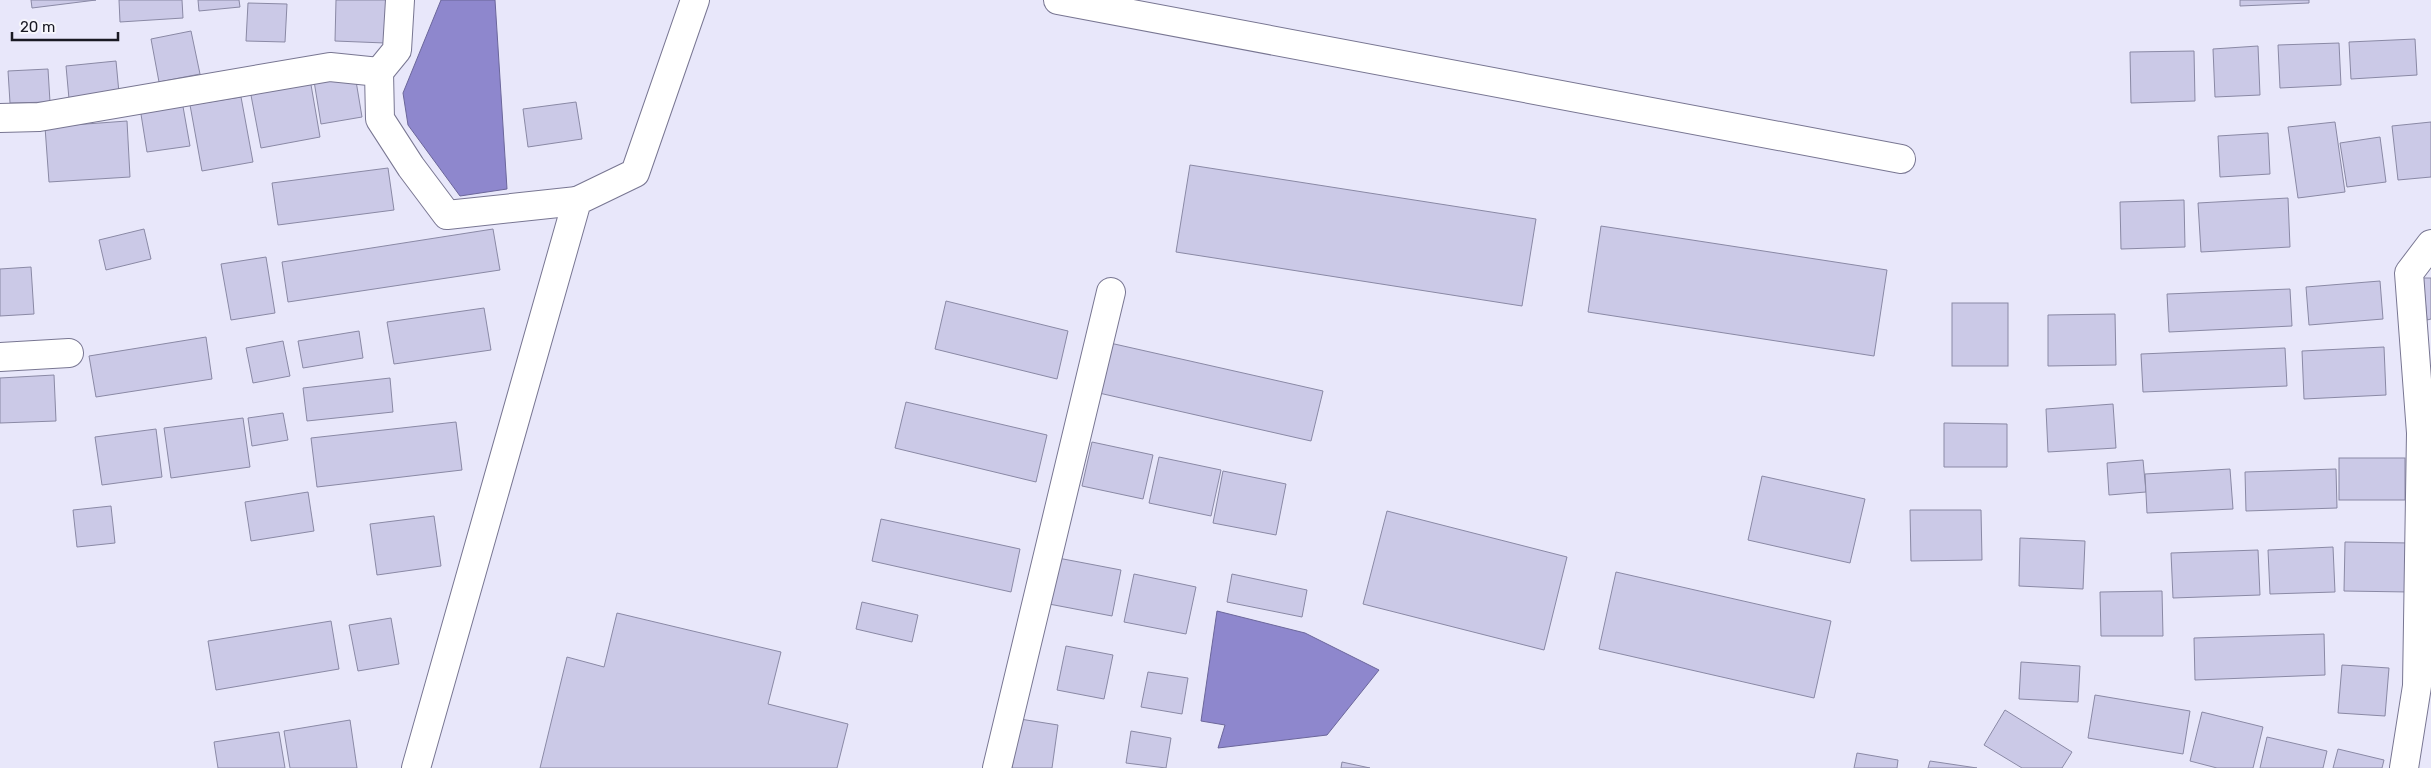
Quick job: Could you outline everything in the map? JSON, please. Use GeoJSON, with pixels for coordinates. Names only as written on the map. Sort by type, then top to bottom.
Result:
{"type":"FeatureCollection","features":[{"type":"Feature","properties":{"kind":"street"},"geometry":{"type":"LineString","coordinates":[[400,0],[397,50],[379,72],[380,119],[411,167],[447,215],[577,201],[635,173],[695,0]]}},
{"type":"Feature","properties":{"kind":"street"},"geometry":{"type":"LineString","coordinates":[[1058,0],[1901,159]]}},
{"type":"Feature","properties":{"kind":"street"},"geometry":{"type":"LineString","coordinates":[[0,118],[39,117],[330,68],[379,72]]}},
{"type":"Feature","properties":{"kind":"street"},"geometry":{"type":"LineString","coordinates":[[416,768],[577,201]]}},
{"type":"Feature","properties":{"kind":"street"},"geometry":{"type":"LineString","coordinates":[[2404,768],[2417,686],[2421,433],[2409,273],[2431,244]]}},
{"type":"Feature","properties":{"kind":"street"},"geometry":{"type":"LineString","coordinates":[[997,768],[1111,292]]}},
{"type":"Feature","properties":{"kind":"street"},"geometry":{"type":"LineString","coordinates":[[0,357],[69,353]]}},
{"type":"Feature","properties":{"kind":"shaded area"},"geometry":{"type":"Polygon","coordinates":[[[441,0],[495,0],[507,189],[460,196],[408,125],[403,93],[441,0]]]}},
{"type":"Feature","properties":{"kind":"shaded area"},"geometry":{"type":"Polygon","coordinates":[[[1217,611],[1305,633],[1379,670],[1327,735],[1218,748],[1225,725],[1201,721],[1217,611]]]}},
{"type":"Feature","properties":{"kind":"building"},"geometry":{"type":"Polygon","coordinates":[[[31,0],[96,0],[32,8],[31,0]]]}},
{"type":"Feature","properties":{"kind":"building"},"geometry":{"type":"Polygon","coordinates":[[[119,0],[182,0],[183,18],[120,22],[119,0]]]}},
{"type":"Feature","properties":{"kind":"building"},"geometry":{"type":"Polygon","coordinates":[[[198,0],[239,0],[240,7],[199,11],[198,0]]]}},
{"type":"Feature","properties":{"kind":"building"},"geometry":{"type":"Polygon","coordinates":[[[336,0],[386,0],[385,43],[335,41],[336,0]]]}},
{"type":"Feature","properties":{"kind":"building"},"geometry":{"type":"Polygon","coordinates":[[[2240,0],[2309,0],[2309,3],[2240,6],[2240,0]]]}},
{"type":"Feature","properties":{"kind":"building"},"geometry":{"type":"Polygon","coordinates":[[[248,3],[287,4],[285,42],[246,41],[248,3]]]}},
{"type":"Feature","properties":{"kind":"building"},"geometry":{"type":"Polygon","coordinates":[[[191,31],[200,74],[159,82],[151,39],[191,31]]]}},
{"type":"Feature","properties":{"kind":"building"},"geometry":{"type":"Polygon","coordinates":[[[2415,39],[2417,75],[2351,79],[2349,42],[2415,39]]]}},
{"type":"Feature","properties":{"kind":"building"},"geometry":{"type":"Polygon","coordinates":[[[2339,43],[2341,85],[2280,88],[2278,45],[2339,43]]]}},
{"type":"Feature","properties":{"kind":"building"},"geometry":{"type":"Polygon","coordinates":[[[2258,46],[2260,95],[2215,97],[2213,49],[2258,46]]]}},
{"type":"Feature","properties":{"kind":"building"},"geometry":{"type":"Polygon","coordinates":[[[2194,51],[2195,101],[2131,103],[2130,52],[2194,51]]]}},
{"type":"Feature","properties":{"kind":"building"},"geometry":{"type":"Polygon","coordinates":[[[116,61],[119,93],[69,99],[66,66],[116,61]]]}},
{"type":"Feature","properties":{"kind":"building"},"geometry":{"type":"Polygon","coordinates":[[[48,69],[50,102],[10,103],[8,71],[48,69]]]}},
{"type":"Feature","properties":{"kind":"building"},"geometry":{"type":"Polygon","coordinates":[[[355,75],[362,117],[321,124],[314,81],[355,75]]]}},
{"type":"Feature","properties":{"kind":"building"},"geometry":{"type":"Polygon","coordinates":[[[310,79],[320,137],[261,148],[250,90],[310,79]]]}},
{"type":"Feature","properties":{"kind":"building"},"geometry":{"type":"Polygon","coordinates":[[[241,97],[253,162],[202,171],[190,105],[241,97]]]}},
{"type":"Feature","properties":{"kind":"building"},"geometry":{"type":"Polygon","coordinates":[[[182,101],[190,146],[147,152],[140,108],[182,101]]]}},
{"type":"Feature","properties":{"kind":"building"},"geometry":{"type":"Polygon","coordinates":[[[576,102],[582,139],[528,147],[523,109],[576,102]]]}},
{"type":"Feature","properties":{"kind":"building"},"geometry":{"type":"Polygon","coordinates":[[[127,121],[130,177],[49,182],[45,127],[127,121]]]}},
{"type":"Feature","properties":{"kind":"building"},"geometry":{"type":"Polygon","coordinates":[[[2335,122],[2345,192],[2298,198],[2288,127],[2335,122]]]}},
{"type":"Feature","properties":{"kind":"building"},"geometry":{"type":"Polygon","coordinates":[[[2431,122],[2431,177],[2398,180],[2392,126],[2431,122]]]}},
{"type":"Feature","properties":{"kind":"building"},"geometry":{"type":"Polygon","coordinates":[[[2268,133],[2270,174],[2220,177],[2218,136],[2268,133]]]}},
{"type":"Feature","properties":{"kind":"building"},"geometry":{"type":"Polygon","coordinates":[[[2380,137],[2386,182],[2347,187],[2340,143],[2380,137]]]}},
{"type":"Feature","properties":{"kind":"building"},"geometry":{"type":"Polygon","coordinates":[[[1190,165],[1536,219],[1522,306],[1176,252],[1190,165]]]}},
{"type":"Feature","properties":{"kind":"building"},"geometry":{"type":"Polygon","coordinates":[[[388,168],[394,210],[278,225],[272,183],[388,168]]]}},
{"type":"Feature","properties":{"kind":"building"},"geometry":{"type":"Polygon","coordinates":[[[2288,198],[2290,247],[2201,252],[2198,203],[2288,198]]]}},
{"type":"Feature","properties":{"kind":"building"},"geometry":{"type":"Polygon","coordinates":[[[2184,200],[2185,247],[2121,249],[2120,202],[2184,200]]]}},
{"type":"Feature","properties":{"kind":"building"},"geometry":{"type":"Polygon","coordinates":[[[1601,226],[1887,270],[1874,356],[1588,312],[1601,226]]]}},
{"type":"Feature","properties":{"kind":"building"},"geometry":{"type":"Polygon","coordinates":[[[144,229],[151,259],[106,270],[99,240],[144,229]]]}},
{"type":"Feature","properties":{"kind":"building"},"geometry":{"type":"Polygon","coordinates":[[[493,229],[500,270],[288,302],[282,262],[493,229]]]}},
{"type":"Feature","properties":{"kind":"building"},"geometry":{"type":"Polygon","coordinates":[[[266,257],[275,313],[231,320],[221,264],[266,257]]]}},
{"type":"Feature","properties":{"kind":"building"},"geometry":{"type":"Polygon","coordinates":[[[31,267],[34,314],[0,316],[0,269],[31,267]]]}},
{"type":"Feature","properties":{"kind":"building"},"geometry":{"type":"Polygon","coordinates":[[[2423,278],[2431,278],[2431,319],[2427,320],[2423,278]]]}},
{"type":"Feature","properties":{"kind":"building"},"geometry":{"type":"Polygon","coordinates":[[[2380,281],[2383,319],[2309,325],[2306,287],[2380,281]]]}},
{"type":"Feature","properties":{"kind":"building"},"geometry":{"type":"Polygon","coordinates":[[[2290,289],[2292,326],[2169,332],[2167,294],[2290,289]]]}},
{"type":"Feature","properties":{"kind":"building"},"geometry":{"type":"Polygon","coordinates":[[[946,301],[1068,331],[1057,379],[935,349],[946,301]]]}},
{"type":"Feature","properties":{"kind":"building"},"geometry":{"type":"Polygon","coordinates":[[[1952,303],[2008,303],[2008,366],[1952,366],[1952,303]]]}},
{"type":"Feature","properties":{"kind":"building"},"geometry":{"type":"Polygon","coordinates":[[[484,308],[491,350],[394,364],[387,322],[484,308]]]}},
{"type":"Feature","properties":{"kind":"building"},"geometry":{"type":"Polygon","coordinates":[[[2115,314],[2116,365],[2048,366],[2048,315],[2115,314]]]}},
{"type":"Feature","properties":{"kind":"building"},"geometry":{"type":"Polygon","coordinates":[[[359,331],[363,358],[303,368],[298,341],[359,331]]]}},
{"type":"Feature","properties":{"kind":"building"},"geometry":{"type":"Polygon","coordinates":[[[206,337],[212,379],[96,397],[89,356],[206,337]]]}},
{"type":"Feature","properties":{"kind":"building"},"geometry":{"type":"Polygon","coordinates":[[[283,341],[290,376],[253,383],[246,348],[283,341]]]}},
{"type":"Feature","properties":{"kind":"building"},"geometry":{"type":"Polygon","coordinates":[[[1110,343],[1323,391],[1311,441],[1099,393],[1110,343]]]}},
{"type":"Feature","properties":{"kind":"building"},"geometry":{"type":"Polygon","coordinates":[[[2384,347],[2386,395],[2304,399],[2302,351],[2384,347]]]}},
{"type":"Feature","properties":{"kind":"building"},"geometry":{"type":"Polygon","coordinates":[[[2285,348],[2287,386],[2143,392],[2141,354],[2285,348]]]}},
{"type":"Feature","properties":{"kind":"building"},"geometry":{"type":"Polygon","coordinates":[[[54,375],[56,421],[0,423],[0,378],[54,375]]]}},
{"type":"Feature","properties":{"kind":"building"},"geometry":{"type":"Polygon","coordinates":[[[390,378],[393,412],[307,421],[303,388],[390,378]]]}},
{"type":"Feature","properties":{"kind":"building"},"geometry":{"type":"Polygon","coordinates":[[[906,402],[1047,435],[1036,482],[895,448],[906,402]]]}},
{"type":"Feature","properties":{"kind":"building"},"geometry":{"type":"Polygon","coordinates":[[[2113,404],[2116,448],[2048,452],[2046,409],[2113,404]]]}},
{"type":"Feature","properties":{"kind":"building"},"geometry":{"type":"Polygon","coordinates":[[[283,413],[288,440],[252,446],[248,418],[283,413]]]}},
{"type":"Feature","properties":{"kind":"building"},"geometry":{"type":"Polygon","coordinates":[[[243,418],[250,467],[171,478],[164,428],[243,418]]]}},
{"type":"Feature","properties":{"kind":"building"},"geometry":{"type":"Polygon","coordinates":[[[456,422],[462,470],[317,487],[311,438],[456,422]]]}},
{"type":"Feature","properties":{"kind":"building"},"geometry":{"type":"Polygon","coordinates":[[[1944,423],[2007,424],[2007,467],[1944,467],[1944,423]]]}},
{"type":"Feature","properties":{"kind":"building"},"geometry":{"type":"Polygon","coordinates":[[[156,429],[162,477],[102,485],[95,437],[156,429]]]}},
{"type":"Feature","properties":{"kind":"building"},"geometry":{"type":"Polygon","coordinates":[[[1092,442],[1153,455],[1143,499],[1082,486],[1092,442]]]}},
{"type":"Feature","properties":{"kind":"building"},"geometry":{"type":"Polygon","coordinates":[[[1159,457],[1221,470],[1211,516],[1149,503],[1159,457]]]}},
{"type":"Feature","properties":{"kind":"building"},"geometry":{"type":"Polygon","coordinates":[[[2339,458],[2405,458],[2405,500],[2339,500],[2339,458]]]}},
{"type":"Feature","properties":{"kind":"building"},"geometry":{"type":"Polygon","coordinates":[[[2143,460],[2146,492],[2109,495],[2107,463],[2143,460]]]}},
{"type":"Feature","properties":{"kind":"building"},"geometry":{"type":"Polygon","coordinates":[[[2230,469],[2233,509],[2147,513],[2145,474],[2230,469]]]}},
{"type":"Feature","properties":{"kind":"building"},"geometry":{"type":"Polygon","coordinates":[[[2336,469],[2337,508],[2246,511],[2245,472],[2336,469]]]}},
{"type":"Feature","properties":{"kind":"building"},"geometry":{"type":"Polygon","coordinates":[[[1223,471],[1286,484],[1276,535],[1213,523],[1223,471]]]}},
{"type":"Feature","properties":{"kind":"building"},"geometry":{"type":"Polygon","coordinates":[[[1762,476],[1865,499],[1850,563],[1748,540],[1762,476]]]}},
{"type":"Feature","properties":{"kind":"building"},"geometry":{"type":"Polygon","coordinates":[[[308,492],[314,531],[251,541],[245,502],[308,492]]]}},
{"type":"Feature","properties":{"kind":"building"},"geometry":{"type":"Polygon","coordinates":[[[111,506],[115,543],[77,547],[73,510],[111,506]]]}},
{"type":"Feature","properties":{"kind":"building"},"geometry":{"type":"Polygon","coordinates":[[[1910,510],[1981,510],[1982,560],[1911,561],[1910,510]]]}},
{"type":"Feature","properties":{"kind":"building"},"geometry":{"type":"Polygon","coordinates":[[[1387,511],[1567,557],[1544,650],[1363,604],[1387,511]]]}},
{"type":"Feature","properties":{"kind":"building"},"geometry":{"type":"Polygon","coordinates":[[[434,516],[441,566],[377,575],[370,524],[434,516]]]}},
{"type":"Feature","properties":{"kind":"building"},"geometry":{"type":"Polygon","coordinates":[[[881,519],[1020,549],[1011,592],[872,561],[881,519]]]}},
{"type":"Feature","properties":{"kind":"building"},"geometry":{"type":"Polygon","coordinates":[[[2020,538],[2085,541],[2083,589],[2019,586],[2020,538]]]}},
{"type":"Feature","properties":{"kind":"building"},"geometry":{"type":"Polygon","coordinates":[[[2345,542],[2410,543],[2409,592],[2344,591],[2345,542]]]}},
{"type":"Feature","properties":{"kind":"building"},"geometry":{"type":"Polygon","coordinates":[[[2333,547],[2335,592],[2270,594],[2268,550],[2333,547]]]}},
{"type":"Feature","properties":{"kind":"building"},"geometry":{"type":"Polygon","coordinates":[[[2258,550],[2260,595],[2173,598],[2171,553],[2258,550]]]}},
{"type":"Feature","properties":{"kind":"building"},"geometry":{"type":"Polygon","coordinates":[[[1058,558],[1121,570],[1112,616],[1049,604],[1058,558]]]}},
{"type":"Feature","properties":{"kind":"building"},"geometry":{"type":"Polygon","coordinates":[[[1616,572],[1831,621],[1814,698],[1599,649],[1616,572]]]}},
{"type":"Feature","properties":{"kind":"building"},"geometry":{"type":"Polygon","coordinates":[[[1134,574],[1196,587],[1186,634],[1124,622],[1134,574]]]}},
{"type":"Feature","properties":{"kind":"building"},"geometry":{"type":"Polygon","coordinates":[[[1232,574],[1307,590],[1302,617],[1227,602],[1232,574]]]}},
{"type":"Feature","properties":{"kind":"building"},"geometry":{"type":"Polygon","coordinates":[[[2162,591],[2163,636],[2101,636],[2100,592],[2162,591]]]}},
{"type":"Feature","properties":{"kind":"building"},"geometry":{"type":"Polygon","coordinates":[[[862,602],[918,615],[912,642],[856,629],[862,602]]]}},
{"type":"Feature","properties":{"kind":"building"},"geometry":{"type":"Polygon","coordinates":[[[617,613],[781,652],[768,704],[848,724],[837,768],[540,768],[567,657],[604,667],[617,613]]]}},
{"type":"Feature","properties":{"kind":"building"},"geometry":{"type":"Polygon","coordinates":[[[391,618],[399,664],[358,671],[349,625],[391,618]]]}},
{"type":"Feature","properties":{"kind":"building"},"geometry":{"type":"Polygon","coordinates":[[[331,621],[339,669],[216,690],[208,641],[331,621]]]}},
{"type":"Feature","properties":{"kind":"building"},"geometry":{"type":"Polygon","coordinates":[[[2324,634],[2325,675],[2195,680],[2194,638],[2324,634]]]}},
{"type":"Feature","properties":{"kind":"building"},"geometry":{"type":"Polygon","coordinates":[[[1066,646],[1113,655],[1104,699],[1057,690],[1066,646]]]}},
{"type":"Feature","properties":{"kind":"building"},"geometry":{"type":"Polygon","coordinates":[[[2021,662],[2080,666],[2078,702],[2019,699],[2021,662]]]}},
{"type":"Feature","properties":{"kind":"building"},"geometry":{"type":"Polygon","coordinates":[[[2342,665],[2389,668],[2385,716],[2338,713],[2342,665]]]}},
{"type":"Feature","properties":{"kind":"building"},"geometry":{"type":"Polygon","coordinates":[[[1148,672],[1188,678],[1182,714],[1141,707],[1148,672]]]}},
{"type":"Feature","properties":{"kind":"building"},"geometry":{"type":"Polygon","coordinates":[[[2095,695],[2190,711],[2183,754],[2088,738],[2095,695]]]}},
{"type":"Feature","properties":{"kind":"building"},"geometry":{"type":"Polygon","coordinates":[[[2005,710],[2072,752],[2062,768],[2022,768],[1984,745],[2005,710]]]}},
{"type":"Feature","properties":{"kind":"building"},"geometry":{"type":"Polygon","coordinates":[[[2202,712],[2263,727],[2253,768],[2217,768],[2190,761],[2202,712]]]}},
{"type":"Feature","properties":{"kind":"building"},"geometry":{"type":"Polygon","coordinates":[[[1020,719],[1058,725],[1052,768],[1012,768],[1020,719]]]}},
{"type":"Feature","properties":{"kind":"building"},"geometry":{"type":"Polygon","coordinates":[[[350,720],[357,768],[290,768],[284,731],[350,720]]]}},
{"type":"Feature","properties":{"kind":"building"},"geometry":{"type":"Polygon","coordinates":[[[1131,731],[1171,738],[1166,768],[1126,763],[1131,731]]]}},
{"type":"Feature","properties":{"kind":"building"},"geometry":{"type":"Polygon","coordinates":[[[279,732],[285,768],[218,768],[214,742],[279,732]]]}},
{"type":"Feature","properties":{"kind":"building"},"geometry":{"type":"Polygon","coordinates":[[[2267,737],[2327,751],[2323,768],[2260,768],[2267,737]]]}},
{"type":"Feature","properties":{"kind":"building"},"geometry":{"type":"Polygon","coordinates":[[[2338,749],[2384,760],[2382,768],[2333,768],[2338,749]]]}},
{"type":"Feature","properties":{"kind":"building"},"geometry":{"type":"Polygon","coordinates":[[[1857,753],[1898,760],[1897,768],[1854,768],[1857,753]]]}},
{"type":"Feature","properties":{"kind":"building"},"geometry":{"type":"Polygon","coordinates":[[[1930,761],[1977,768],[1928,768],[1930,761]]]}},
{"type":"Feature","properties":{"kind":"building"},"geometry":{"type":"Polygon","coordinates":[[[1342,762],[1370,768],[1341,768],[1342,762]]]}}]}
